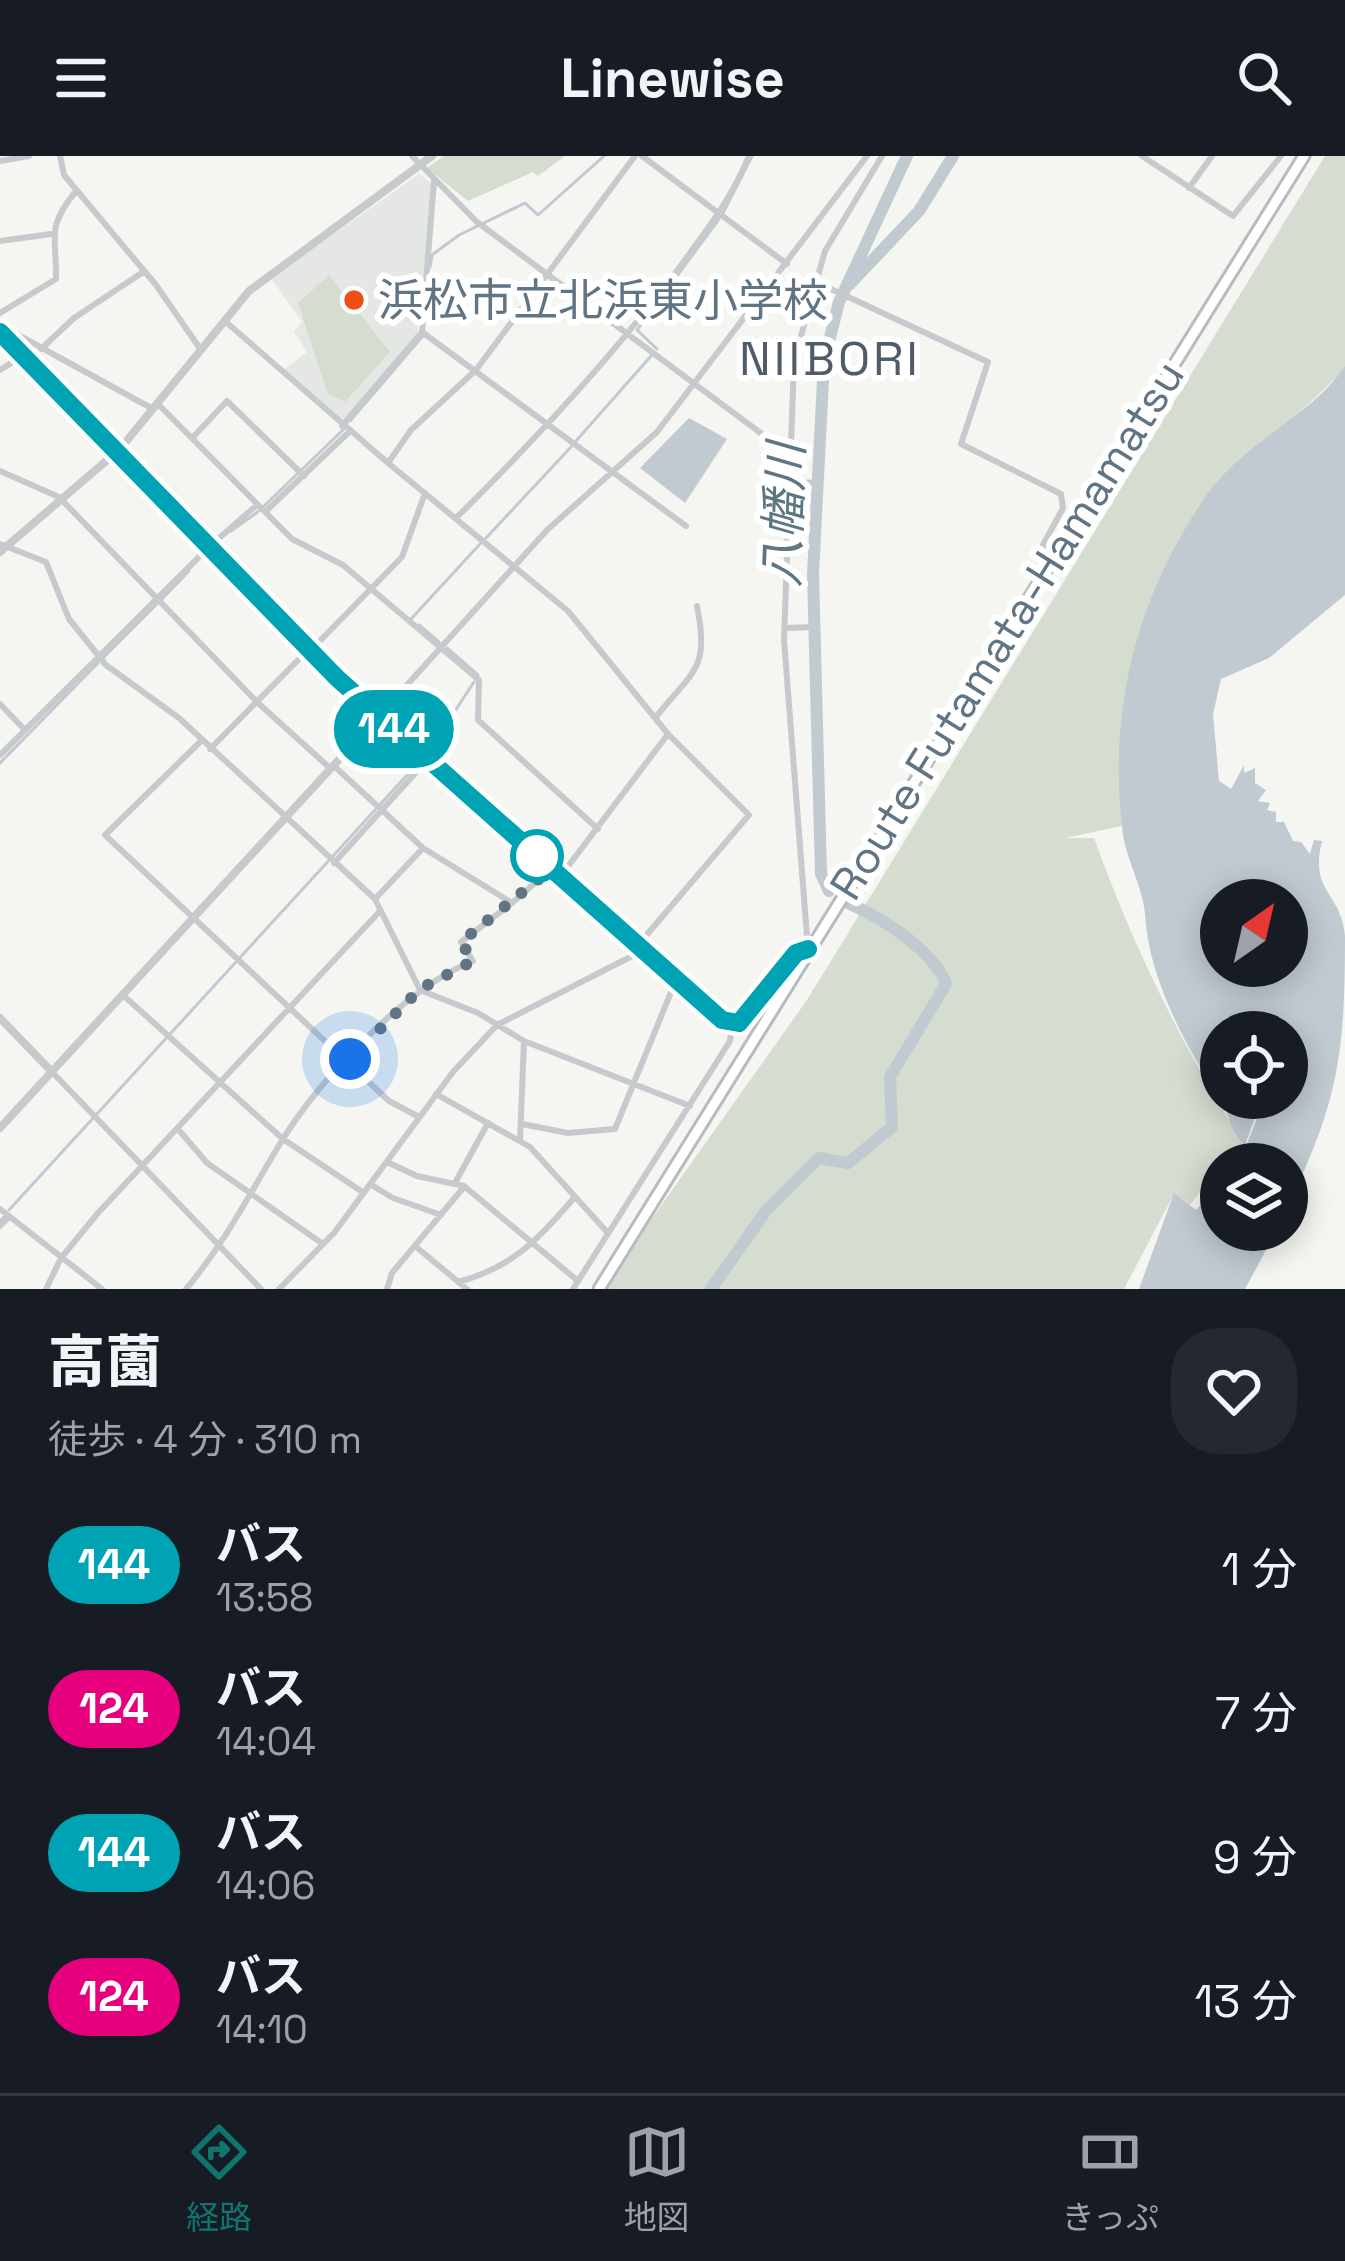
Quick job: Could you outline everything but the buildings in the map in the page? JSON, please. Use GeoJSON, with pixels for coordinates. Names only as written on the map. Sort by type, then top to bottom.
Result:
{"type":"FeatureCollection","features":[{"type":"Feature","properties":{"kind":"main road","name":"Route Futamata-Hamamatsu"},"geometry":{"type":"LineString","coordinates":[[599,1289],[1304,156]]}},
{"type":"Feature","properties":{"kind":"main road"},"geometry":{"type":"LineString","coordinates":[[0,328],[309,651],[676,980],[732,1024],[745,1017],[796,953],[808,949]]}},
{"type":"Feature","properties":{"kind":"street"},"geometry":{"type":"LineString","coordinates":[[0,161],[29,156]]}},
{"type":"Feature","properties":{"kind":"street"},"geometry":{"type":"LineString","coordinates":[[60,156],[64,175],[202,353]]}},
{"type":"Feature","properties":{"kind":"street"},"geometry":{"type":"LineString","coordinates":[[412,156],[483,226],[773,442],[786,549]]}},
{"type":"Feature","properties":{"kind":"street"},"geometry":{"type":"LineString","coordinates":[[2,548],[64,502],[120,449],[264,278],[432,156]]}},
{"type":"Feature","properties":{"kind":"street"},"geometry":{"type":"LineString","coordinates":[[388,463],[403,439],[476,370],[545,271],[638,156],[787,264]]}},
{"type":"Feature","properties":{"kind":"street"},"geometry":{"type":"LineString","coordinates":[[456,518],[551,425],[630,334],[719,214],[749,156]]}},
{"type":"Feature","properties":{"kind":"street"},"geometry":{"type":"LineString","coordinates":[[0,1129],[547,530],[614,472],[697,386],[868,156]]}},
{"type":"Feature","properties":{"kind":"street"},"geometry":{"type":"LineString","coordinates":[[808,949],[798,876],[784,628],[794,362],[835,230],[883,156]]}},
{"type":"Feature","properties":{"kind":"street"},"geometry":{"type":"LineString","coordinates":[[1142,156],[1233,215],[1281,156]]}},
{"type":"Feature","properties":{"kind":"street"},"geometry":{"type":"LineString","coordinates":[[1161,168],[1168,156]]}},
{"type":"Feature","properties":{"kind":"street"},"geometry":{"type":"LineString","coordinates":[[1189,188],[1212,156]]}},
{"type":"Feature","properties":{"kind":"street"},"geometry":{"type":"LineString","coordinates":[[265,512],[345,429],[422,332],[434,180]]}},
{"type":"Feature","properties":{"kind":"street"},"geometry":{"type":"LineString","coordinates":[[0,313],[56,279],[51,234],[59,212],[76,190]]}},
{"type":"Feature","properties":{"kind":"street"},"geometry":{"type":"LineString","coordinates":[[0,242],[51,234]]}},
{"type":"Feature","properties":{"kind":"street"},"geometry":{"type":"LineString","coordinates":[[41,349],[74,318],[143,272]]}},
{"type":"Feature","properties":{"kind":"street"},"geometry":{"type":"LineString","coordinates":[[816,282],[988,362],[961,444],[1061,494],[1063,508],[1043,544],[1051,561]]}},
{"type":"Feature","properties":{"kind":"street"},"geometry":{"type":"LineString","coordinates":[[226,322],[345,429],[577,621],[668,734],[749,815],[640,948],[497,1025],[436,1094],[323,1244],[279,1289]]}},
{"type":"Feature","properties":{"kind":"street"},"geometry":{"type":"LineString","coordinates":[[0,328],[156,406],[194,436],[292,539],[343,565],[479,680],[478,720],[598,829]]}},
{"type":"Feature","properties":{"kind":"street"},"geometry":{"type":"LineString","coordinates":[[422,332],[686,526]]}},
{"type":"Feature","properties":{"kind":"street"},"geometry":{"type":"LineString","coordinates":[[0,370],[23,355]]}},
{"type":"Feature","properties":{"kind":"street"},"geometry":{"type":"LineString","coordinates":[[194,436],[227,401],[302,474]]}},
{"type":"Feature","properties":{"kind":"street"},"geometry":{"type":"LineString","coordinates":[[0,471],[64,502],[257,702],[423,848],[512,903]]}},
{"type":"Feature","properties":{"kind":"street"},"geometry":{"type":"LineString","coordinates":[[789,482],[820,483]]}},
{"type":"Feature","properties":{"kind":"street"},"geometry":{"type":"LineString","coordinates":[[210,749],[402,557],[424,493]]}},
{"type":"Feature","properties":{"kind":"street"},"geometry":{"type":"LineString","coordinates":[[0,755],[209,545],[257,505]]}},
{"type":"Feature","properties":{"kind":"street"},"geometry":{"type":"LineString","coordinates":[[2,548],[46,562],[69,619],[98,656],[201,741],[375,899],[420,989],[524,1041],[632,1079],[690,1106]]}},
{"type":"Feature","properties":{"kind":"street"},"geometry":{"type":"LineString","coordinates":[[656,718],[687,682],[705,649],[697,606]]}},
{"type":"Feature","properties":{"kind":"street"},"geometry":{"type":"LineString","coordinates":[[784,628],[816,627]]}},
{"type":"Feature","properties":{"kind":"street"},"geometry":{"type":"LineString","coordinates":[[0,704],[25,730]]}},
{"type":"Feature","properties":{"kind":"street"},"geometry":{"type":"LineString","coordinates":[[186,1289],[222,1247],[283,1139],[350,1059],[420,989],[473,961],[461,942],[555,873],[598,829],[668,734]]}},
{"type":"Feature","properties":{"kind":"street"},"geometry":{"type":"LineString","coordinates":[[201,741],[105,836],[350,1059],[389,1101],[419,1117]]}},
{"type":"Feature","properties":{"kind":"street"},"geometry":{"type":"LineString","coordinates":[[332,861],[428,759]]}},
{"type":"Feature","properties":{"kind":"street"},"geometry":{"type":"LineString","coordinates":[[375,899],[423,848]]}},
{"type":"Feature","properties":{"kind":"street"},"geometry":{"type":"LineString","coordinates":[[46,1289],[61,1258],[380,910]]}},
{"type":"Feature","properties":{"kind":"street"},"geometry":{"type":"LineString","coordinates":[[522,1124],[568,1133],[615,1130],[676,980]]}},
{"type":"Feature","properties":{"kind":"street"},"geometry":{"type":"LineString","coordinates":[[124,996],[283,1139],[364,1193]]}},
{"type":"Feature","properties":{"kind":"street"},"geometry":{"type":"LineString","coordinates":[[1,1021],[261,1289]]}},
{"type":"Feature","properties":{"kind":"street"},"geometry":{"type":"LineString","coordinates":[[573,1289],[730,1041],[732,1024]]}},
{"type":"Feature","properties":{"kind":"street"},"geometry":{"type":"LineString","coordinates":[[520,1140],[524,1041]]}},
{"type":"Feature","properties":{"kind":"street"},"geometry":{"type":"LineString","coordinates":[[436,1094],[520,1140],[553,1168],[573,1199],[609,1234]]}},
{"type":"Feature","properties":{"kind":"street"},"geometry":{"type":"LineString","coordinates":[[456,1181],[488,1123]]}},
{"type":"Feature","properties":{"kind":"street"},"geometry":{"type":"LineString","coordinates":[[178,1129],[207,1163],[323,1244]]}},
{"type":"Feature","properties":{"kind":"street"},"geometry":{"type":"LineString","coordinates":[[386,1161],[429,1179],[456,1181],[578,1281]]}},
{"type":"Feature","properties":{"kind":"street"},"geometry":{"type":"LineString","coordinates":[[370,1184],[393,1198],[441,1215]]}},
{"type":"Feature","properties":{"kind":"street"},"geometry":{"type":"LineString","coordinates":[[387,1289],[392,1273],[464,1186]]}},
{"type":"Feature","properties":{"kind":"street"},"geometry":{"type":"LineString","coordinates":[[458,1282],[501,1267],[536,1244],[573,1199]]}},
{"type":"Feature","properties":{"kind":"street"},"geometry":{"type":"LineString","coordinates":[[0,1209],[102,1289]]}},
{"type":"Feature","properties":{"kind":"street"},"geometry":{"type":"LineString","coordinates":[[0,1226],[8,1217]]}},
{"type":"Feature","properties":{"kind":"street"},"geometry":{"type":"LineString","coordinates":[[415,1246],[467,1289]]}},
{"type":"Feature","properties":{"kind":"shaded area"},"geometry":{"type":"Polygon","coordinates":[[[444,156],[565,156],[538,176],[533,172],[468,201],[427,168],[444,156]]]}},
{"type":"Feature","properties":{"kind":"shaded area"},"geometry":{"type":"Polygon","coordinates":[[[1325,156],[1345,156],[1345,369],[1194,513],[1120,749],[1122,826],[1065,838],[1094,838],[1160,995],[1200,1071],[1200,1119],[1229,1119],[1244,1143],[1200,1143],[1200,1192],[1190,1205],[1174,1194],[1124,1289],[602,1289],[807,1000],[1325,156]]]}},
{"type":"Feature","properties":{"kind":"shaded area","name":"浜松市立北浜東小学校"},"geometry":{"type":"Polygon","coordinates":[[[419,174],[433,184],[417,335],[343,422],[284,370],[307,352],[294,331],[302,322],[271,278],[419,174]]]}},
{"type":"Feature","properties":{"kind":"shaded area"},"geometry":{"type":"Polygon","coordinates":[[[329,275],[390,352],[345,402],[328,394],[298,303],[329,275]]]}},
{"type":"Feature","properties":{"kind":"shaded area"},"geometry":{"type":"Polygon","coordinates":[[[1345,366],[1345,595],[1269,658],[1221,679],[1213,714],[1219,781],[1231,789],[1244,765],[1244,773],[1255,768],[1255,783],[1266,790],[1258,801],[1270,803],[1267,810],[1276,812],[1276,822],[1284,822],[1293,841],[1301,842],[1310,854],[1314,840],[1322,841],[1320,871],[1342,921],[1340,1047],[1328,1107],[1308,1161],[1308,1143],[1247,1143],[1257,1119],[1308,1119],[1308,1011],[1200,1011],[1200,1066],[1181,1033],[1153,962],[1144,904],[1123,835],[1119,745],[1132,658],[1161,574],[1182,535],[1221,477],[1313,401],[1345,366]]]}},
{"type":"Feature","properties":{"kind":"shaded area"},"geometry":{"type":"Polygon","coordinates":[[[689,418],[727,439],[685,503],[640,468],[689,418]]]}},
{"type":"Feature","properties":{"kind":"shaded area"},"geometry":{"type":"Polygon","coordinates":[[[1230,1119],[1254,1119],[1246,1143],[1230,1119]]]}},
{"type":"Feature","properties":{"kind":"shaded area"},"geometry":{"type":"Polygon","coordinates":[[[1174,1193],[1196,1210],[1200,1206],[1200,1251],[1266,1251],[1245,1289],[1139,1289],[1174,1193]]]}},
{"type":"Feature","properties":{"kind":"waterway"},"geometry":{"type":"LineString","coordinates":[[430,267],[432,255],[459,235],[525,203],[538,215],[604,156]]}},
{"type":"Feature","properties":{"kind":"waterway"},"geometry":{"type":"LineString","coordinates":[[723,213],[752,156]]}},
{"type":"Feature","properties":{"kind":"waterway","name":"八幡川"},"geometry":{"type":"LineString","coordinates":[[829,891],[821,874],[813,574],[824,361],[839,302],[907,156]]}},
{"type":"Feature","properties":{"kind":"waterway"},"geometry":{"type":"LineString","coordinates":[[849,285],[919,211],[953,156]]}},
{"type":"Feature","properties":{"kind":"waterway"},"geometry":{"type":"LineString","coordinates":[[657,349],[637,330],[719,219]]}},
{"type":"Feature","properties":{"kind":"waterway"},"geometry":{"type":"LineString","coordinates":[[350,421],[422,337]]}},
{"type":"Feature","properties":{"kind":"waterway"},"geometry":{"type":"LineString","coordinates":[[576,441],[651,356]]}},
{"type":"Feature","properties":{"kind":"waterway"},"geometry":{"type":"LineString","coordinates":[[263,507],[345,428]]}},
{"type":"Feature","properties":{"kind":"waterway"},"geometry":{"type":"LineString","coordinates":[[486,538],[571,447]]}},
{"type":"Feature","properties":{"kind":"waterway"},"geometry":{"type":"LineString","coordinates":[[231,531],[259,511]]}},
{"type":"Feature","properties":{"kind":"waterway"},"geometry":{"type":"LineString","coordinates":[[411,619],[480,544]]}},
{"type":"Feature","properties":{"kind":"waterway"},"geometry":{"type":"LineString","coordinates":[[162,599],[189,571]]}},
{"type":"Feature","properties":{"kind":"waterway"},"geometry":{"type":"LineString","coordinates":[[103,658],[157,604]]}},
{"type":"Feature","properties":{"kind":"waterway"},"geometry":{"type":"LineString","coordinates":[[419,625],[439,642]]}},
{"type":"Feature","properties":{"kind":"waterway"},"geometry":{"type":"LineString","coordinates":[[447,648],[478,675]]}},
{"type":"Feature","properties":{"kind":"waterway"},"geometry":{"type":"LineString","coordinates":[[0,763],[98,663]]}},
{"type":"Feature","properties":{"kind":"waterway"},"geometry":{"type":"LineString","coordinates":[[428,752],[474,682]]}},
{"type":"Feature","properties":{"kind":"waterway"},"geometry":{"type":"LineString","coordinates":[[9,1210],[419,762]]}},
{"type":"Feature","properties":{"kind":"waterway","name":"八幡川"},"geometry":{"type":"LineString","coordinates":[[711,1289],[765,1212],[819,1158],[848,1163],[892,1127],[890,1077],[946,984],[919,948],[850,904]]}},
{"type":"Feature","properties":{"kind":"waterway"},"geometry":{"type":"LineString","coordinates":[[0,1221],[4,1217]]}},
{"type":"Feature","properties":{"kind":"bus line","name":"144"},"geometry":{"type":"LineString","coordinates":[[0,332],[120,449],[337,678],[722,1020],[739,1023],[796,953],[808,949]]}},
{"type":"Feature","properties":{"kind":"place","name":"浜松市立北浜東小学校"},"geometry":{"type":"Point","coordinates":[354,300]}},
{"type":"Feature","properties":{"kind":"district","name":"NIIBORI"},"geometry":{"type":"Point","coordinates":[830,358]}},
{"type":"Feature","properties":{"kind":"route"},"geometry":{"type":"LineString","coordinates":[[350,1059],[420,989],[473,961],[461,942],[551,869],[537,856]]}}]}
